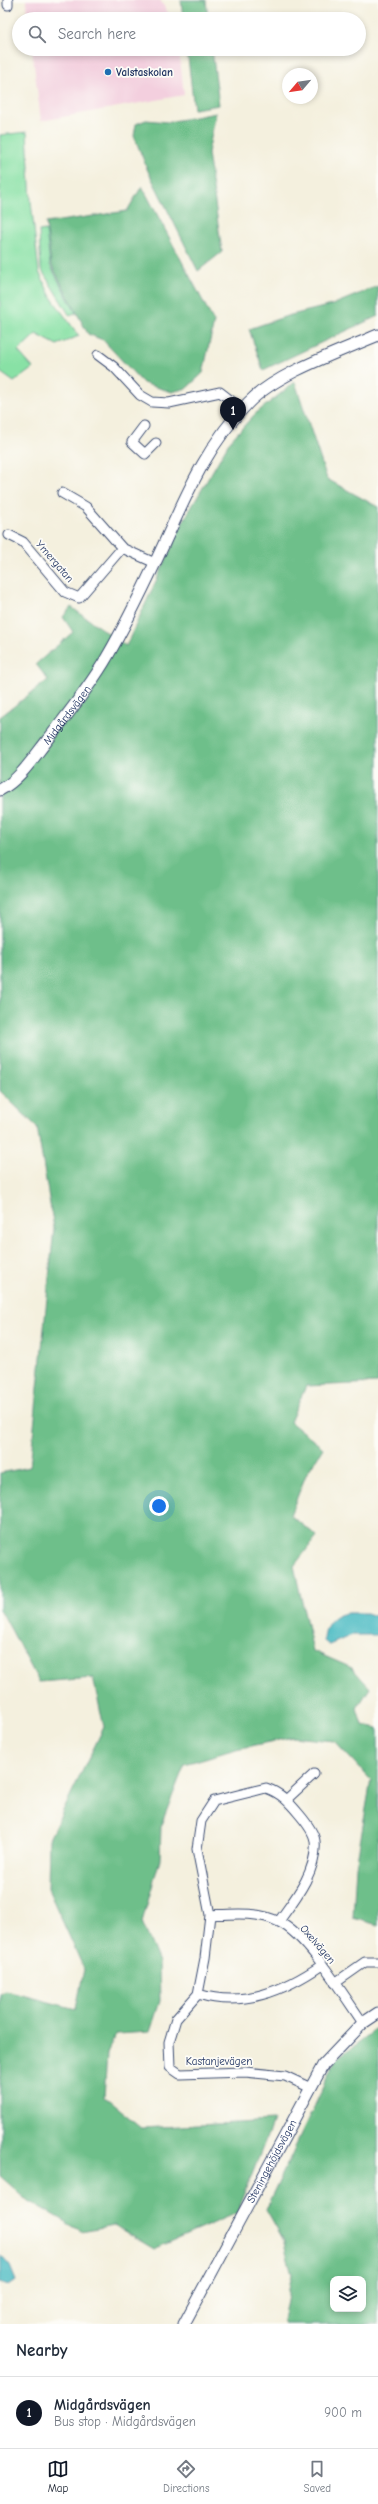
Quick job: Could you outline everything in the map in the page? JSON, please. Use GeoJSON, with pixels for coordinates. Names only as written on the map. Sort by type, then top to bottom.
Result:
{"type":"FeatureCollection","features":[{"type":"Feature","properties":{"kind":"street","name":"Midgårdsvägen"},"geometry":{"type":"LineString","coordinates":[[0,790],[9,786],[30,762],[107,658],[155,563],[198,469],[221,435],[242,409],[248,402],[272,384],[301,369],[378,335]]}},
{"type":"Feature","properties":{"kind":"street"},"geometry":{"type":"LineString","coordinates":[[98,355],[114,367],[140,395],[152,402],[169,403],[220,392],[242,409]]}},
{"type":"Feature","properties":{"kind":"street"},"geometry":{"type":"LineString","coordinates":[[144,426],[132,442],[145,454],[156,443]]}},
{"type":"Feature","properties":{"kind":"street"},"geometry":{"type":"LineString","coordinates":[[62,493],[86,507],[122,548],[155,563]]}},
{"type":"Feature","properties":{"kind":"street","name":"Ymergatan"},"geometry":{"type":"LineString","coordinates":[[9,535],[23,542],[65,592],[79,598],[122,548]]}},
{"type":"Feature","properties":{"kind":"street"},"geometry":{"type":"LineString","coordinates":[[287,1799],[314,1774]]}},
{"type":"Feature","properties":{"kind":"street"},"geometry":{"type":"LineString","coordinates":[[279,1922],[308,1875],[314,1856],[315,1839],[305,1822],[287,1799],[266,1788],[214,1801],[201,1822],[197,1849],[210,1915],[205,1958],[198,1994],[216,2000],[242,1999],[265,1994],[298,1981],[322,1965]]}},
{"type":"Feature","properties":{"kind":"street","name":"Oxelvägen"},"geometry":{"type":"LineString","coordinates":[[210,1915],[244,1914],[279,1922],[300,1938],[322,1965],[363,2023]]}},
{"type":"Feature","properties":{"kind":"street"},"geometry":{"type":"LineString","coordinates":[[335,1983],[364,1962],[378,1962]]}},
{"type":"Feature","properties":{"kind":"street","name":"Kastanjevägen"},"geometry":{"type":"LineString","coordinates":[[198,1994],[176,2018],[169,2042],[170,2067],[180,2074],[245,2072],[285,2076],[311,2088]]}},
{"type":"Feature","properties":{"kind":"street","name":"Steningehöjdsvägen"},"geometry":{"type":"LineString","coordinates":[[184,2324],[323,2065],[363,2023],[378,2013]]}},
{"type":"Feature","properties":{"kind":"shaded area"},"geometry":{"type":"Polygon","coordinates":[[[26,0],[160,0],[168,12],[27,12],[26,0]]]}},
{"type":"Feature","properties":{"kind":"shaded area","name":"Valstaskolan"},"geometry":{"type":"Polygon","coordinates":[[[33,56],[180,56],[184,95],[41,121],[33,56]]]}},
{"type":"Feature","properties":{"kind":"green space"},"geometry":{"type":"Polygon","coordinates":[[[181,0],[206,0],[207,12],[182,12],[181,0]]]}},
{"type":"Feature","properties":{"kind":"green space"},"geometry":{"type":"Polygon","coordinates":[[[188,56],[213,56],[219,105],[194,109],[188,56]]]}},
{"type":"Feature","properties":{"kind":"green space"},"geometry":{"type":"Polygon","coordinates":[[[216,113],[208,153],[222,252],[198,271],[148,171],[134,136],[136,124],[146,120],[168,122],[216,113]]]}},
{"type":"Feature","properties":{"kind":"green space"},"geometry":{"type":"Polygon","coordinates":[[[27,132],[31,202],[39,272],[51,297],[79,336],[57,345],[36,334],[18,351],[33,368],[14,382],[0,372],[0,135],[27,132]]]}},
{"type":"Feature","properties":{"kind":"green space"},"geometry":{"type":"Polygon","coordinates":[[[142,186],[214,322],[203,373],[187,388],[172,392],[143,383],[103,340],[88,334],[51,264],[46,223],[127,211],[142,186]]]}},
{"type":"Feature","properties":{"kind":"green space"},"geometry":{"type":"Polygon","coordinates":[[[46,230],[50,265],[76,313],[70,316],[41,269],[39,231],[46,230]]]}},
{"type":"Feature","properties":{"kind":"green space"},"geometry":{"type":"Polygon","coordinates":[[[378,286],[378,316],[263,370],[249,329],[287,316],[332,305],[378,286]]]}},
{"type":"Feature","properties":{"kind":"green space"},"geometry":{"type":"Polygon","coordinates":[[[295,382],[327,479],[378,507],[378,1383],[306,1386],[290,1422],[323,1448],[306,1475],[290,1515],[317,1536],[294,1566],[313,1651],[352,1668],[370,1688],[357,1708],[362,1725],[378,1728],[378,1925],[353,1918],[356,1866],[371,1780],[334,1741],[293,1737],[236,1749],[185,1764],[161,1825],[160,1859],[142,1922],[159,1962],[160,2001],[150,2032],[116,2034],[107,2054],[104,2097],[142,2128],[273,2121],[237,2213],[154,2249],[114,2225],[81,2231],[24,2198],[0,2177],[0,1994],[6,1991],[76,2009],[84,1969],[48,1889],[49,1839],[104,1727],[93,1678],[39,1682],[0,1609],[0,1473],[30,1467],[54,1228],[37,1127],[0,1091],[0,717],[48,680],[36,664],[73,632],[63,617],[71,607],[126,646],[184,520],[230,441],[255,414],[295,382]]]}},
{"type":"Feature","properties":{"kind":"green space"},"geometry":{"type":"Polygon","coordinates":[[[378,2028],[378,2324],[285,2324],[283,2320],[292,2274],[283,2239],[266,2209],[337,2058],[378,2028]]]}},
{"type":"Feature","properties":{"kind":"water"},"geometry":{"type":"Polygon","coordinates":[[[367,1613],[378,1617],[378,1635],[352,1635],[329,1645],[324,1641],[327,1626],[333,1619],[342,1614],[367,1613]]]}},
{"type":"Feature","properties":{"kind":"water"},"geometry":{"type":"Polygon","coordinates":[[[0,2255],[10,2266],[16,2281],[9,2286],[0,2283],[0,2255]]]}},
{"type":"Feature","properties":{"kind":"place","name":"Valstaskolan"},"geometry":{"type":"Point","coordinates":[108,72]}},
{"type":"Feature","properties":{"kind":"place","name":"Midgårdsvägen"},"geometry":{"type":"Point","coordinates":[233,430]}}]}
